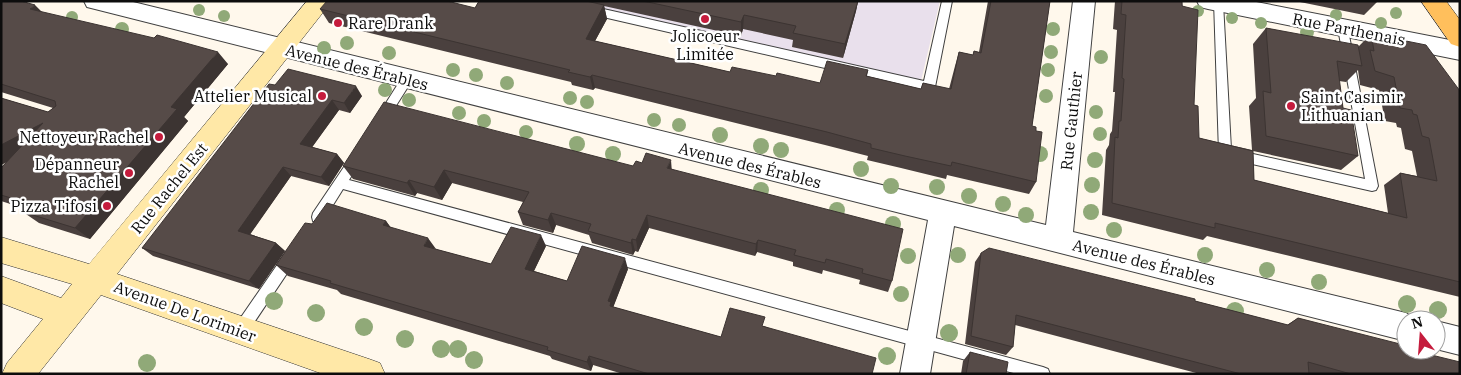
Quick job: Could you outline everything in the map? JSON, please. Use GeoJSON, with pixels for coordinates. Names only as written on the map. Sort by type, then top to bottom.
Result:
{"type":"FeatureCollection","features":[{"type":"Feature","properties":{"kind":"main road","name":"Rue Rachel Est"},"geometry":{"type":"LineString","coordinates":[[18,374],[320,1]]}},
{"type":"Feature","properties":{"kind":"main road"},"geometry":{"type":"LineString","coordinates":[[1433,1],[1460,38]]}},
{"type":"Feature","properties":{"kind":"main road","name":"Avenue De Lorimier"},"geometry":{"type":"LineString","coordinates":[[1,250],[32,256],[240,331],[369,374]]}},
{"type":"Feature","properties":{"kind":"main road"},"geometry":{"type":"LineString","coordinates":[[1,289],[66,314]]}},
{"type":"Feature","properties":{"kind":"street","name":"Avenue des Érables"},"geometry":{"type":"LineString","coordinates":[[95,1],[1396,325]]}},
{"type":"Feature","properties":{"kind":"street","name":"Rue Gauthier"},"geometry":{"type":"LineString","coordinates":[[1058,241],[1084,1]]}},
{"type":"Feature","properties":{"kind":"street","name":"Rue Parthenais"},"geometry":{"type":"LineString","coordinates":[[1213,2],[1460,51]]}},
{"type":"Feature","properties":{"kind":"street"},"geometry":{"type":"LineString","coordinates":[[914,374],[943,212]]}},
{"type":"Feature","properties":{"kind":"street"},"geometry":{"type":"LineString","coordinates":[[1446,338],[1460,341]]}},
{"type":"Feature","properties":{"kind":"lane"},"geometry":{"type":"LineString","coordinates":[[582,8],[929,87],[947,1]]}},
{"type":"Feature","properties":{"kind":"lane"},"geometry":{"type":"LineString","coordinates":[[1213,2],[1225,153],[1372,186],[1342,28]]}},
{"type":"Feature","properties":{"kind":"lane"},"geometry":{"type":"LineString","coordinates":[[377,126],[407,79]]}},
{"type":"Feature","properties":{"kind":"lane"},"geometry":{"type":"LineString","coordinates":[[308,231],[362,151]]}},
{"type":"Feature","properties":{"kind":"lane"},"geometry":{"type":"LineString","coordinates":[[341,184],[1043,374]]}},
{"type":"Feature","properties":{"kind":"lane"},"geometry":{"type":"LineString","coordinates":[[240,331],[297,247]]}},
{"type":"Feature","properties":{"kind":"shaded area"},"geometry":{"type":"Polygon","coordinates":[[[564,1],[940,1],[921,81],[564,1]]]}},
{"type":"Feature","properties":{"kind":"building"},"geometry":{"type":"Polygon","coordinates":[[[3,1],[21,1],[35,5],[30,9],[154,38],[157,35],[218,52],[171,107],[177,109],[75,228],[23,212],[31,204],[1,195],[1,168],[43,123],[1,145],[1,98],[48,112],[56,106],[55,101],[1,84],[1,3],[3,1]]]}},
{"type":"Feature","properties":{"kind":"building"},"geometry":{"type":"Polygon","coordinates":[[[327,1],[447,1],[475,8],[479,1],[586,1],[604,5],[586,39],[730,72],[732,67],[776,76],[777,73],[820,83],[827,61],[868,70],[866,76],[921,89],[923,83],[951,89],[959,52],[973,55],[974,51],[981,53],[991,1],[1050,1],[1032,126],[1036,127],[1036,131],[1042,132],[1036,182],[952,162],[951,166],[871,148],[871,144],[827,132],[592,75],[590,77],[568,72],[570,70],[320,9],[327,1]]]}},
{"type":"Feature","properties":{"kind":"building"},"geometry":{"type":"Polygon","coordinates":[[[643,1],[858,1],[845,44],[793,33],[796,26],[744,15],[741,22],[643,1]]]}},
{"type":"Feature","properties":{"kind":"building"},"geometry":{"type":"Polygon","coordinates":[[[1122,1],[1182,1],[1182,6],[1198,10],[1194,105],[1198,106],[1199,138],[1253,151],[1254,180],[1407,218],[1400,173],[1437,181],[1429,138],[1422,136],[1417,115],[1413,114],[1412,110],[1400,108],[1394,77],[1375,71],[1370,50],[1374,51],[1371,34],[1426,45],[1460,91],[1460,282],[1215,223],[1215,228],[1112,203],[1115,137],[1118,138],[1119,121],[1121,121],[1124,79],[1122,78],[1126,15],[1121,14],[1122,1]]]}},
{"type":"Feature","properties":{"kind":"building","name":"Saint Casimir Lithuanian"},"geometry":{"type":"Polygon","coordinates":[[[1266,28],[1358,45],[1362,66],[1337,61],[1343,108],[1351,110],[1358,156],[1266,136],[1263,91],[1271,93],[1266,28]]]}},
{"type":"Feature","properties":{"kind":"building"},"geometry":{"type":"Polygon","coordinates":[[[288,69],[356,86],[344,103],[332,100],[300,144],[337,154],[321,177],[283,167],[238,231],[276,243],[249,281],[142,248],[269,84],[275,85],[288,69]]]}},
{"type":"Feature","properties":{"kind":"building"},"geometry":{"type":"Polygon","coordinates":[[[384,102],[633,166],[636,161],[642,163],[646,153],[671,160],[667,168],[903,229],[892,281],[862,273],[863,269],[826,259],[825,263],[794,255],[796,250],[758,240],[756,244],[647,215],[636,240],[632,239],[631,243],[588,231],[591,224],[551,213],[548,220],[518,212],[529,192],[444,170],[434,187],[409,180],[407,183],[343,166],[384,102]]]}},
{"type":"Feature","properties":{"kind":"building"},"geometry":{"type":"Polygon","coordinates":[[[327,203],[386,221],[383,225],[428,238],[424,246],[491,264],[511,227],[541,235],[525,269],[567,281],[582,246],[625,258],[608,301],[611,302],[610,306],[721,337],[730,308],[765,317],[762,326],[876,358],[872,374],[649,374],[589,356],[587,362],[547,350],[548,347],[330,283],[331,281],[276,265],[305,223],[312,224],[327,203]]]}},
{"type":"Feature","properties":{"kind":"building"},"geometry":{"type":"Polygon","coordinates":[[[989,248],[1195,299],[1195,301],[1288,325],[1298,318],[1396,343],[1396,360],[1446,359],[1460,362],[1460,374],[1351,374],[1308,362],[1309,374],[1241,374],[1016,315],[1013,347],[971,336],[981,253],[989,248]]]}},
{"type":"Feature","properties":{"kind":"building"},"geometry":{"type":"Polygon","coordinates":[[[970,352],[1008,362],[1006,374],[966,374],[970,352]]]}},
{"type":"Feature","properties":{"kind":"place","name":"Jolicoeur Limitée"},"geometry":{"type":"Point","coordinates":[705,19]}},
{"type":"Feature","properties":{"kind":"place","name":"Rare Drank"},"geometry":{"type":"Point","coordinates":[338,23]}},
{"type":"Feature","properties":{"kind":"place","name":"Attelier Musical"},"geometry":{"type":"Point","coordinates":[322,96]}},
{"type":"Feature","properties":{"kind":"place","name":"Saint Casimir Lithuanian"},"geometry":{"type":"Point","coordinates":[1291,106]}},
{"type":"Feature","properties":{"kind":"place","name":"Nettoyeur Rachel"},"geometry":{"type":"Point","coordinates":[159,137]}},
{"type":"Feature","properties":{"kind":"place","name":"Dépanneur Rachel"},"geometry":{"type":"Point","coordinates":[129,173]}},
{"type":"Feature","properties":{"kind":"place","name":"Pizza Tifosi"},"geometry":{"type":"Point","coordinates":[107,206]}}]}
